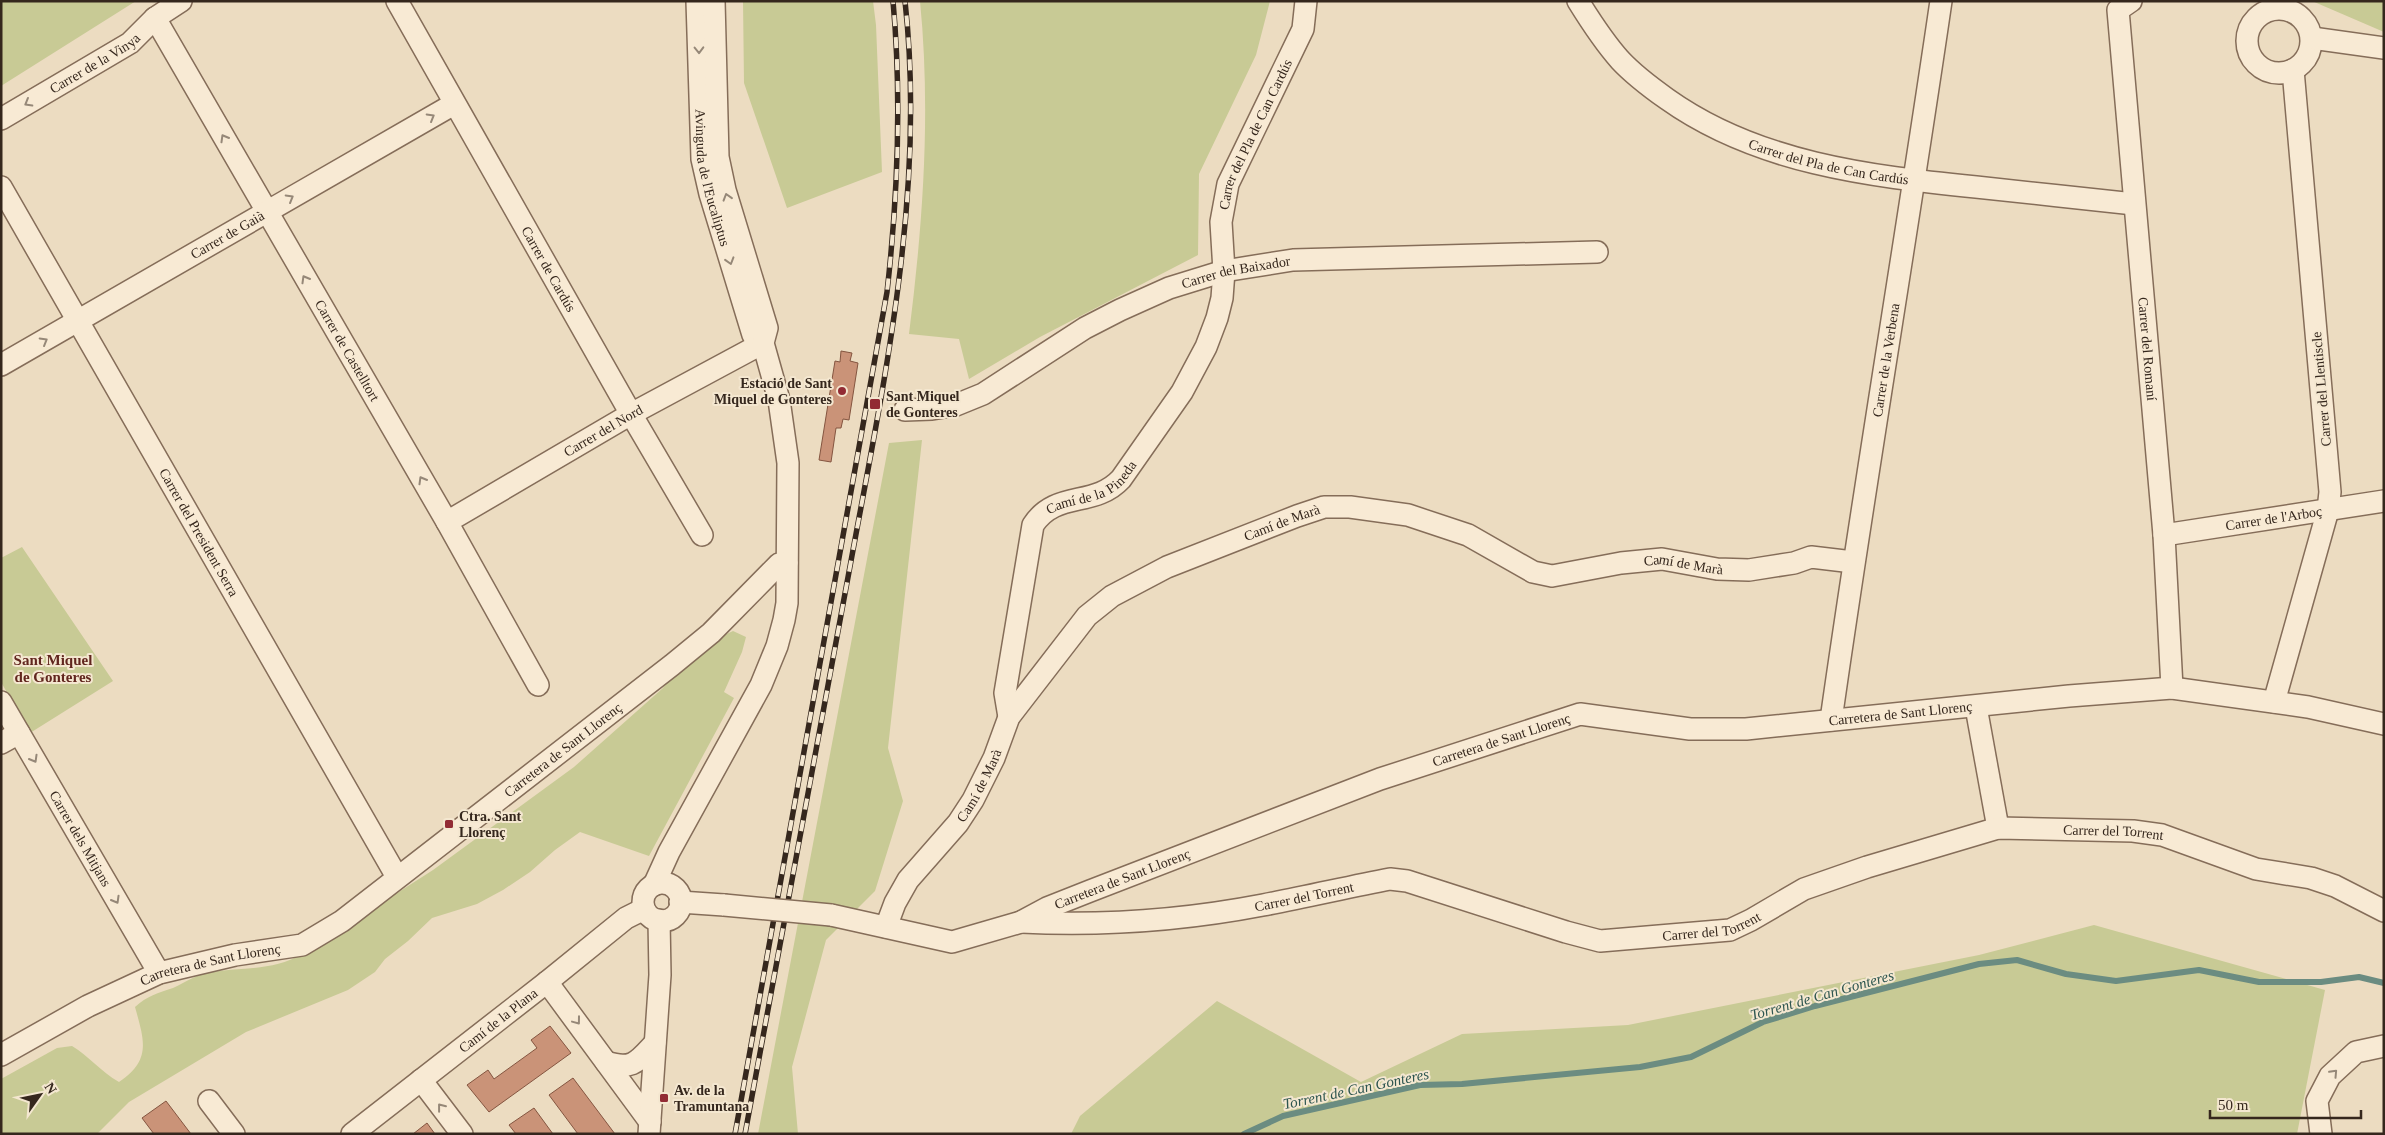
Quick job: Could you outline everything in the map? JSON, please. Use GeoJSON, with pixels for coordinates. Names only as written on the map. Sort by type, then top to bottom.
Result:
{"type":"FeatureCollection","features":[{"type":"Feature","properties":{"kind":"street","name":"Carrer de la Vinya"},"geometry":{"type":"LineString","coordinates":[[1,119],[130,43],[154,18],[181,1]]}},
{"type":"Feature","properties":{"kind":"street","name":"Carrer de Cardús"},"geometry":{"type":"LineString","coordinates":[[397,1],[631,414],[702,535]]}},
{"type":"Feature","properties":{"kind":"street","name":"Avinguda de l'Eucaliptus"},"geometry":{"type":"LineString","coordinates":[[697,1],[702,159],[710,194],[753,335],[763,343]]}},
{"type":"Feature","properties":{"kind":"street","name":"Avinguda de l'Eucaliptus"},"geometry":{"type":"LineString","coordinates":[[714,1],[718,157],[725,190],[767,328],[763,343],[779,400],[788,463],[787,562]]}},
{"type":"Feature","properties":{"kind":"street","name":"Carrer del Pla de Can Cardús"},"geometry":{"type":"LineString","coordinates":[[1224,272],[1221,222],[1228,184],[1303,29],[1306,1]]}},
{"type":"Feature","properties":{"kind":"street","name":"Carrer del Pla de Can Cardús"},"geometry":{"type":"LineString","coordinates":[[1578,1],[1596,30],[1621,60],[1646,84],[1684,111],[1715,129],[1754,146],[1810,163],[1915,181],[2134,204]]}},
{"type":"Feature","properties":{"kind":"street","name":"Carrer de la Verbena"},"geometry":{"type":"LineString","coordinates":[[1831,720],[1853,562],[1915,181],[1941,1]]}},
{"type":"Feature","properties":{"kind":"street"},"geometry":{"type":"LineString","coordinates":[[2275,5],[2300,16],[2306,22],[2312,38],[2307,57],[2293,70],[2282,73],[2266,70],[2254,59],[2248,50],[2247,39],[2250,28],[2256,19],[2275,5]]}},
{"type":"Feature","properties":{"kind":"street","name":"Carrer del Romaní"},"geometry":{"type":"LineString","coordinates":[[2125,6],[2134,204],[2164,535],[2172,688]]}},
{"type":"Feature","properties":{"kind":"street","name":"Carrer de Castelltort"},"geometry":{"type":"LineString","coordinates":[[154,18],[447,522],[538,685]]}},
{"type":"Feature","properties":{"kind":"street"},"geometry":{"type":"LineString","coordinates":[[2312,38],[2384,48]]}},
{"type":"Feature","properties":{"kind":"street","name":"Carrer del Llentiscle"},"geometry":{"type":"LineString","coordinates":[[2274,702],[2328,510],[2330,492],[2293,70]]}},
{"type":"Feature","properties":{"kind":"street","name":"Carrer de Gaià"},"geometry":{"type":"LineString","coordinates":[[1,366],[454,104]]}},
{"type":"Feature","properties":{"kind":"street","name":"Carrer del President Serra"},"geometry":{"type":"LineString","coordinates":[[1,187],[80,321],[397,877]]}},
{"type":"Feature","properties":{"kind":"street","name":"Carrer del Baixador"},"geometry":{"type":"LineString","coordinates":[[905,410],[932,409],[956,405],[983,394],[1085,328],[1120,310],[1169,288],[1224,272],[1293,260],[1596,252]]}},
{"type":"Feature","properties":{"kind":"street","name":"Camí de la Pineda"},"geometry":{"type":"LineString","coordinates":[[1009,717],[1005,693],[1033,525],[1041,513],[1054,505],[1111,490],[1121,479],[1182,392],[1206,347],[1217,318],[1224,272]]}},
{"type":"Feature","properties":{"kind":"street","name":"Carrer del Nord"},"geometry":{"type":"LineString","coordinates":[[447,522],[631,414],[763,343]]}},
{"type":"Feature","properties":{"kind":"street","name":"Carrer de l'Arboç"},"geometry":{"type":"LineString","coordinates":[[2164,535],[2384,502]]}},
{"type":"Feature","properties":{"kind":"street","name":"Camí de Marà"},"geometry":{"type":"LineString","coordinates":[[886,927],[895,902],[908,880],[958,824],[973,800],[994,758],[1009,717],[1087,616],[1112,596],[1167,567],[1324,507],[1350,507],[1408,515],[1438,523],[1468,535],[1533,572],[1552,576],[1621,563],[1662,559],[1717,570],[1749,570],[1794,563],[1811,557],[1853,562]]}},
{"type":"Feature","properties":{"kind":"street"},"geometry":{"type":"LineString","coordinates":[[650,1128],[660,975],[652,915],[644,895],[669,891],[687,822],[761,685],[777,646],[787,603],[787,562]]}},
{"type":"Feature","properties":{"kind":"street","name":"Carretera de Sant Llorenç"},"geometry":{"type":"LineString","coordinates":[[1,1054],[88,1006],[159,973],[235,955],[302,945],[342,921],[685,654],[711,633],[779,564],[787,562]]}},
{"type":"Feature","properties":{"kind":"street","name":"Carretera de Sant Llorenç"},"geometry":{"type":"LineString","coordinates":[[669,891],[724,905],[831,915],[952,942],[1021,922],[1090,890],[1380,779],[1580,714],[1690,729],[1746,729],[2069,696],[2172,688],[2274,702],[2384,724]]}},
{"type":"Feature","properties":{"kind":"street","name":"Carrer dels Mitjans"},"geometry":{"type":"LineString","coordinates":[[1,702],[10,738],[159,973]]}},
{"type":"Feature","properties":{"kind":"street"},"geometry":{"type":"LineString","coordinates":[[1976,707],[1998,828]]}},
{"type":"Feature","properties":{"kind":"street","name":"Carrer del Torrent"},"geometry":{"type":"LineString","coordinates":[[1021,922],[1060,924],[1180,916],[1262,906],[1390,879],[1407,880],[1566,932],[1600,941],[1730,930],[1804,890],[1868,867],[1998,828],[2133,831],[2162,835],[2248,866],[2311,878],[2335,886],[2384,911]]}},
{"type":"Feature","properties":{"kind":"street","name":"Camí de la Plana"},"geometry":{"type":"LineString","coordinates":[[352,1134],[626,918],[652,915],[674,916],[679,909],[669,891]]}},
{"type":"Feature","properties":{"kind":"street"},"geometry":{"type":"LineString","coordinates":[[547,982],[606,1062],[650,1128]]}},
{"type":"Feature","properties":{"kind":"street"},"geometry":{"type":"LineString","coordinates":[[606,1062],[620,1066],[633,1065],[655,1042]]}},
{"type":"Feature","properties":{"kind":"street"},"geometry":{"type":"LineString","coordinates":[[2322,1134],[2317,1101],[2330,1076],[2356,1052],[2384,1046]]}},
{"type":"Feature","properties":{"kind":"street"},"geometry":{"type":"LineString","coordinates":[[421,1080],[462,1134]]}},
{"type":"Feature","properties":{"kind":"street"},"geometry":{"type":"LineString","coordinates":[[209,1101],[234,1134]]}},
{"type":"Feature","properties":{"kind":"green space"},"geometry":{"type":"Polygon","coordinates":[[[1,1],[136,1],[1,86],[1,1]]]}},
{"type":"Feature","properties":{"kind":"green space"},"geometry":{"type":"Polygon","coordinates":[[[743,1],[873,1],[876,25],[882,172],[787,208],[744,83],[743,1]]]}},
{"type":"Feature","properties":{"kind":"green space"},"geometry":{"type":"Polygon","coordinates":[[[920,1],[1270,1],[1256,55],[1199,174],[1198,255],[1040,337],[969,379],[959,339],[909,334],[922,209],[924,168],[925,85],[920,1]]]}},
{"type":"Feature","properties":{"kind":"green space"},"geometry":{"type":"Polygon","coordinates":[[[2312,1],[2384,1],[2384,32],[2312,1]]]}},
{"type":"Feature","properties":{"kind":"green space"},"geometry":{"type":"Polygon","coordinates":[[[922,440],[888,748],[903,801],[875,891],[826,940],[792,1067],[798,1134],[758,1134],[889,443],[922,440]]]}},
{"type":"Feature","properties":{"kind":"green space"},"geometry":{"type":"Polygon","coordinates":[[[22,547],[113,681],[30,733],[1,682],[1,558],[22,547]]]}},
{"type":"Feature","properties":{"kind":"green space"},"geometry":{"type":"Polygon","coordinates":[[[733,631],[746,637],[742,652],[724,692],[734,698],[649,856],[580,832],[555,850],[530,872],[503,890],[477,904],[432,918],[408,941],[385,959],[375,972],[348,990],[246,1032],[129,1102],[97,1134],[1,1134],[1,1079],[57,1048],[72,1046],[106,1074],[119,1082],[130,1074],[137,1066],[141,1057],[143,1039],[135,1007],[139,1003],[201,974],[269,966],[302,954],[433,870],[574,767],[663,688],[695,655],[733,631]]]}},
{"type":"Feature","properties":{"kind":"green space"},"geometry":{"type":"Polygon","coordinates":[[[2094,925],[2325,990],[2297,1134],[1071,1134],[1080,1116],[1217,1001],[1361,1082],[1462,1034],[1628,1025],[1979,955],[2094,925]]]}},
{"type":"Feature","properties":{"kind":"building","name":"Estació de Sant Miquel de Gonteres"},"geometry":{"type":"Polygon","coordinates":[[[841,351],[852,353],[850,361],[858,363],[849,420],[843,419],[841,428],[836,428],[831,462],[819,460],[835,361],[840,362],[841,351]]]}},
{"type":"Feature","properties":{"kind":"building"},"geometry":{"type":"Polygon","coordinates":[[[550,1026],[571,1053],[489,1112],[467,1085],[488,1070],[494,1079],[537,1048],[531,1040],[550,1026]]]}},
{"type":"Feature","properties":{"kind":"building"},"geometry":{"type":"Polygon","coordinates":[[[573,1078],[615,1134],[578,1134],[549,1095],[573,1078]]]}},
{"type":"Feature","properties":{"kind":"building"},"geometry":{"type":"Polygon","coordinates":[[[166,1101],[191,1134],[154,1134],[142,1118],[166,1101]]]}},
{"type":"Feature","properties":{"kind":"building"},"geometry":{"type":"Polygon","coordinates":[[[534,1108],[553,1134],[516,1134],[509,1125],[534,1108]]]}},
{"type":"Feature","properties":{"kind":"building"},"geometry":{"type":"Polygon","coordinates":[[[427,1123],[435,1134],[413,1134],[427,1123]]]}},
{"type":"Feature","properties":{"kind":"waterway","name":"Torrent de Can Gonteres"},"geometry":{"type":"LineString","coordinates":[[1244,1134],[1283,1116],[1420,1085],[1462,1084],[1640,1067],[1691,1057],[1763,1022],[1815,1006],[1979,964],[2017,960],[2066,974],[2116,981],[2199,970],[2259,982],[2321,982],[2359,977],[2384,983]]}},
{"type":"Feature","properties":{"kind":"railway"},"geometry":{"type":"LineString","coordinates":[[735,1134],[887,292],[898,147],[896,38],[893,1]]}},
{"type":"Feature","properties":{"kind":"railway"},"geometry":{"type":"LineString","coordinates":[[745,1134],[877,422],[899,282],[910,142],[910,72],[905,1]]}},
{"type":"Feature","properties":{"kind":"place","name":"Estació de Sant Miquel de Gonteres"},"geometry":{"type":"Point","coordinates":[842,391]}},
{"type":"Feature","properties":{"kind":"place","name":"Sant Miquel de Gonteres"},"geometry":{"type":"Point","coordinates":[875,404]}},
{"type":"Feature","properties":{"kind":"place","name":"Ctra. Sant Llorenç"},"geometry":{"type":"Point","coordinates":[449,824]}},
{"type":"Feature","properties":{"kind":"place","name":"Av. de la Tramuntana"},"geometry":{"type":"Point","coordinates":[664,1098]}},
{"type":"Feature","properties":{"kind":"district","name":"Sant Miquel de Gonteres"},"geometry":{"type":"Point","coordinates":[53,668]}}]}
